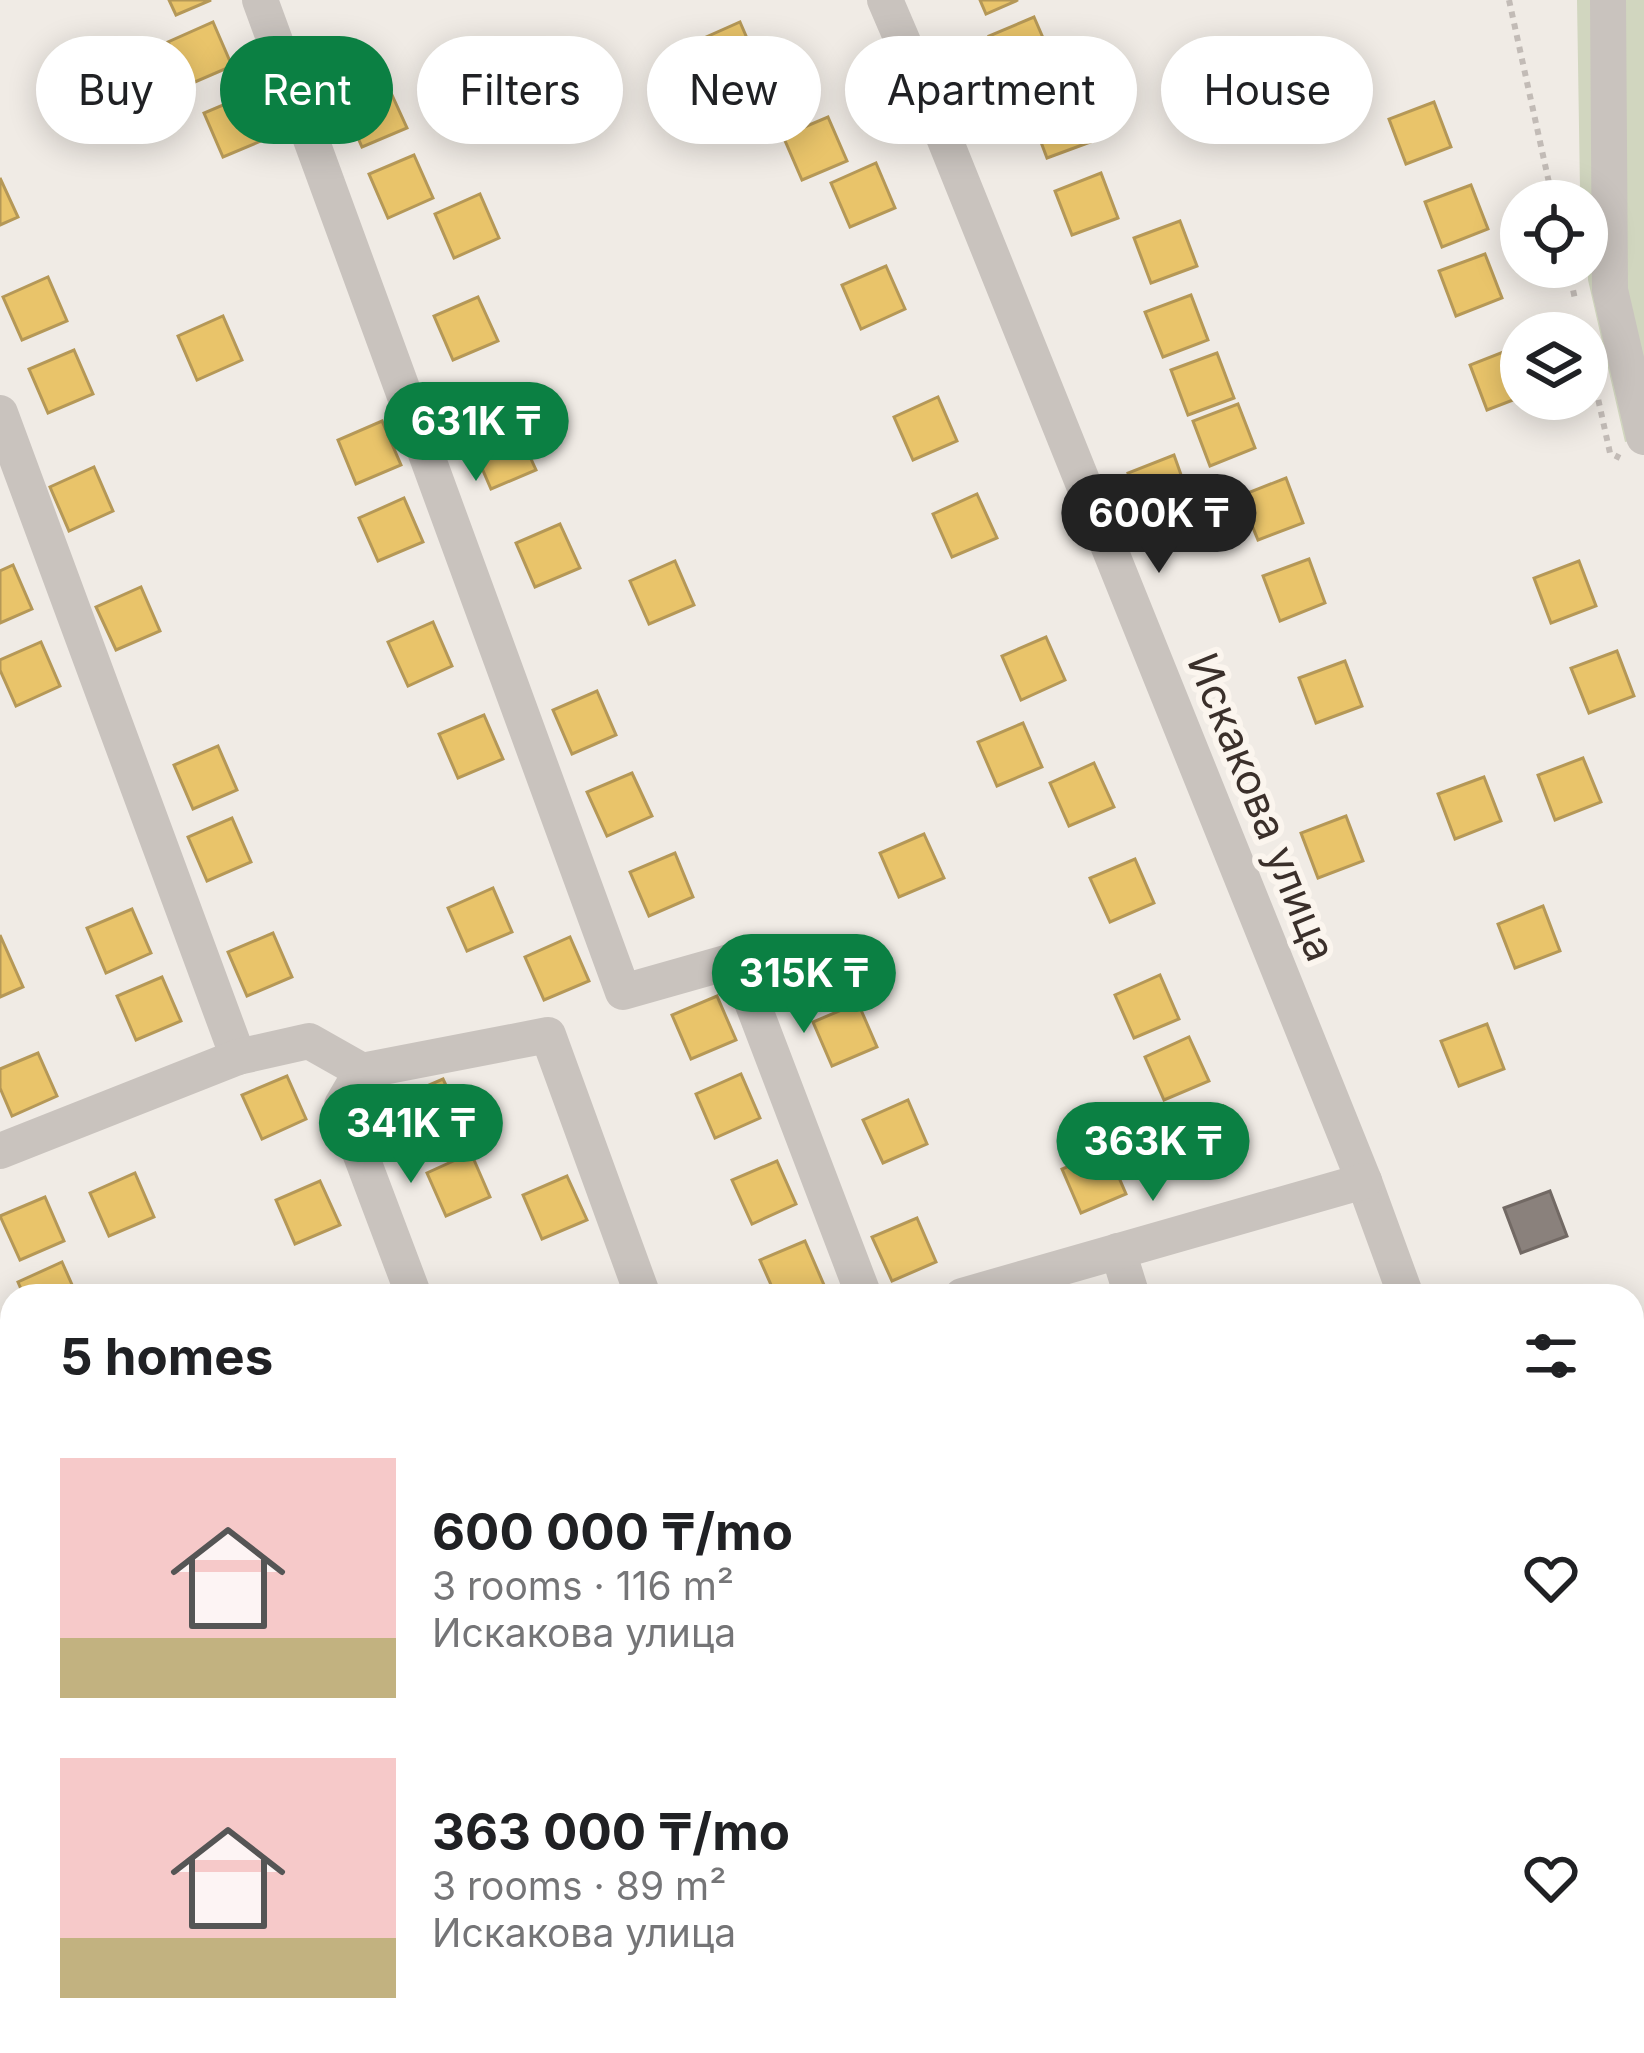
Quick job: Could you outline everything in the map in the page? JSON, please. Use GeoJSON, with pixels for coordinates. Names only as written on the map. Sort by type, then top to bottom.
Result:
{"type":"FeatureCollection","features":[{"type":"Feature","properties":{"kind":"street"},"geometry":{"type":"LineString","coordinates":[[260,0],[623,992],[736,960],[859,1284]]}},
{"type":"Feature","properties":{"kind":"street","name":"Искакова улица"},"geometry":{"type":"LineString","coordinates":[[885,0],[963,184],[1402,1284]]}},
{"type":"Feature","properties":{"kind":"street"},"geometry":{"type":"LineString","coordinates":[[1608,0],[1610,290],[1644,437]]}},
{"type":"Feature","properties":{"kind":"street"},"geometry":{"type":"LineString","coordinates":[[0,413],[238,1057]]}},
{"type":"Feature","properties":{"kind":"street"},"geometry":{"type":"LineString","coordinates":[[0,1151],[238,1057],[309,1041],[362,1071],[548,1035],[639,1284]]}},
{"type":"Feature","properties":{"kind":"street"},"geometry":{"type":"LineString","coordinates":[[362,1071],[342,1105],[409,1284]]}},
{"type":"Feature","properties":{"kind":"street"},"geometry":{"type":"LineString","coordinates":[[1004,1284],[1364,1181]]}},
{"type":"Feature","properties":{"kind":"street"},"geometry":{"type":"LineString","coordinates":[[1118,1251],[1128,1284]]}},
{"type":"Feature","properties":{"kind":"path"},"geometry":{"type":"LineString","coordinates":[[1509,0],[1548,180]]}},
{"type":"Feature","properties":{"kind":"green space"},"geometry":{"type":"Polygon","coordinates":[[[1577,0],[1644,0],[1644,438],[1625,442],[1608,368],[1608,312],[1595,312],[1590,288],[1608,288],[1608,180],[1580,180],[1577,0]]]}},
{"type":"Feature","properties":{"kind":"building: Homes"},"geometry":{"type":"Polygon","coordinates":[[[169,0],[211,0],[176,15],[169,0]]]}},
{"type":"Feature","properties":{"kind":"building: Homes"},"geometry":{"type":"Polygon","coordinates":[[[980,0],[1018,0],[986,14],[980,0]]]}},
{"type":"Feature","properties":{"kind":"building: Homes"},"geometry":{"type":"Polygon","coordinates":[[[1034,17],[1042,36],[989,36],[1034,17]]]}},
{"type":"Feature","properties":{"kind":"building: Homes"},"geometry":{"type":"Polygon","coordinates":[[[213,22],[220,38],[220,71],[196,82],[196,36],[182,36],[213,22]]]}},
{"type":"Feature","properties":{"kind":"building: Homes"},"geometry":{"type":"Polygon","coordinates":[[[740,22],[746,36],[708,36],[740,22]]]}},
{"type":"Feature","properties":{"kind":"building: Homes"},"geometry":{"type":"Polygon","coordinates":[[[393,97],[407,128],[393,134],[393,97]]]}},
{"type":"Feature","properties":{"kind":"building: Homes"},"geometry":{"type":"Polygon","coordinates":[[[1434,102],[1451,147],[1406,164],[1389,119],[1434,102]]]}},
{"type":"Feature","properties":{"kind":"building: Homes"},"geometry":{"type":"Polygon","coordinates":[[[220,106],[220,144],[254,144],[223,157],[204,113],[220,106]]]}},
{"type":"Feature","properties":{"kind":"building: Homes"},"geometry":{"type":"Polygon","coordinates":[[[828,117],[847,161],[802,180],[786,144],[821,144],[821,120],[828,117]]]}},
{"type":"Feature","properties":{"kind":"building: Homes"},"geometry":{"type":"Polygon","coordinates":[[[1042,144],[1085,144],[1047,158],[1042,144]]]}},
{"type":"Feature","properties":{"kind":"building: Homes"},"geometry":{"type":"Polygon","coordinates":[[[414,155],[433,198],[388,218],[369,174],[414,155]]]}},
{"type":"Feature","properties":{"kind":"building: Homes"},"geometry":{"type":"Polygon","coordinates":[[[876,163],[895,208],[850,227],[831,183],[876,163]]]}},
{"type":"Feature","properties":{"kind":"building: Homes"},"geometry":{"type":"Polygon","coordinates":[[[1101,173],[1118,218],[1072,235],[1055,191],[1101,173]]]}},
{"type":"Feature","properties":{"kind":"building: Homes"},"geometry":{"type":"Polygon","coordinates":[[[0,178],[18,217],[0,225],[0,178]]]}},
{"type":"Feature","properties":{"kind":"building: Homes"},"geometry":{"type":"Polygon","coordinates":[[[1471,185],[1488,229],[1442,247],[1425,202],[1471,185]]]}},
{"type":"Feature","properties":{"kind":"building: Homes"},"geometry":{"type":"Polygon","coordinates":[[[480,194],[499,238],[454,258],[435,214],[480,194]]]}},
{"type":"Feature","properties":{"kind":"building: Homes"},"geometry":{"type":"Polygon","coordinates":[[[1180,221],[1197,266],[1151,283],[1134,238],[1180,221]]]}},
{"type":"Feature","properties":{"kind":"building: Homes"},"geometry":{"type":"Polygon","coordinates":[[[1485,254],[1502,298],[1456,316],[1439,271],[1485,254]]]}},
{"type":"Feature","properties":{"kind":"building: Homes"},"geometry":{"type":"Polygon","coordinates":[[[886,266],[905,309],[861,329],[842,285],[886,266]]]}},
{"type":"Feature","properties":{"kind":"building: Homes"},"geometry":{"type":"Polygon","coordinates":[[[48,277],[67,321],[22,340],[3,297],[48,277]]]}},
{"type":"Feature","properties":{"kind":"building: Homes"},"geometry":{"type":"Polygon","coordinates":[[[1191,295],[1208,340],[1163,357],[1145,312],[1191,295]]]}},
{"type":"Feature","properties":{"kind":"building: Homes"},"geometry":{"type":"Polygon","coordinates":[[[478,297],[498,341],[453,360],[434,316],[478,297]]]}},
{"type":"Feature","properties":{"kind":"building: Homes"},"geometry":{"type":"Polygon","coordinates":[[[223,316],[242,360],[197,380],[178,336],[223,316]]]}},
{"type":"Feature","properties":{"kind":"building: Homes"},"geometry":{"type":"Polygon","coordinates":[[[74,350],[93,394],[48,413],[29,369],[74,350]]]}},
{"type":"Feature","properties":{"kind":"building: Homes"},"geometry":{"type":"Polygon","coordinates":[[[1217,353],[1234,398],[1188,415],[1171,370],[1217,353]]]}},
{"type":"Feature","properties":{"kind":"building: Homes"},"geometry":{"type":"Polygon","coordinates":[[[1500,353],[1500,405],[1487,410],[1470,365],[1500,353]]]}},
{"type":"Feature","properties":{"kind":"building: Homes"},"geometry":{"type":"Polygon","coordinates":[[[938,397],[957,441],[913,460],[894,417],[938,397]]]}},
{"type":"Feature","properties":{"kind":"building: Homes"},"geometry":{"type":"Polygon","coordinates":[[[1238,404],[1255,448],[1210,466],[1193,421],[1238,404]]]}},
{"type":"Feature","properties":{"kind":"building: Homes"},"geometry":{"type":"Polygon","coordinates":[[[382,421],[401,465],[356,484],[338,440],[382,421]]]}},
{"type":"Feature","properties":{"kind":"building: Homes"},"geometry":{"type":"Polygon","coordinates":[[[516,426],[536,470],[491,489],[472,445],[516,426]]]}},
{"type":"Feature","properties":{"kind":"building: Homes"},"geometry":{"type":"Polygon","coordinates":[[[1174,455],[1190,500],[1145,517],[1128,473],[1174,455]]]}},
{"type":"Feature","properties":{"kind":"building: Homes"},"geometry":{"type":"Polygon","coordinates":[[[94,467],[113,511],[69,531],[50,487],[94,467]]]}},
{"type":"Feature","properties":{"kind":"building: Homes"},"geometry":{"type":"Polygon","coordinates":[[[1286,478],[1303,523],[1258,540],[1240,496],[1286,478]]]}},
{"type":"Feature","properties":{"kind":"building: Homes"},"geometry":{"type":"Polygon","coordinates":[[[977,494],[997,538],[952,557],[933,514],[977,494]]]}},
{"type":"Feature","properties":{"kind":"building: Homes"},"geometry":{"type":"Polygon","coordinates":[[[404,498],[423,542],[378,561],[359,518],[404,498]]]}},
{"type":"Feature","properties":{"kind":"building: Homes"},"geometry":{"type":"Polygon","coordinates":[[[560,524],[580,568],[535,587],[516,543],[560,524]]]}},
{"type":"Feature","properties":{"kind":"building: Homes"},"geometry":{"type":"Polygon","coordinates":[[[1309,559],[1325,603],[1280,621],[1263,576],[1309,559]]]}},
{"type":"Feature","properties":{"kind":"building: Homes"},"geometry":{"type":"Polygon","coordinates":[[[675,561],[694,605],[649,624],[630,581],[675,561]]]}},
{"type":"Feature","properties":{"kind":"building: Homes"},"geometry":{"type":"Polygon","coordinates":[[[1579,561],[1596,606],[1551,623],[1534,578],[1579,561]]]}},
{"type":"Feature","properties":{"kind":"building: Homes"},"geometry":{"type":"Polygon","coordinates":[[[13,565],[32,609],[0,623],[0,571],[13,565]]]}},
{"type":"Feature","properties":{"kind":"building: Homes"},"geometry":{"type":"Polygon","coordinates":[[[141,587],[160,631],[116,650],[96,607],[141,587]]]}},
{"type":"Feature","properties":{"kind":"building: Homes"},"geometry":{"type":"Polygon","coordinates":[[[433,622],[452,666],[408,686],[388,642],[433,622]]]}},
{"type":"Feature","properties":{"kind":"building: Homes"},"geometry":{"type":"Polygon","coordinates":[[[1046,637],[1065,680],[1021,700],[1002,656],[1046,637]]]}},
{"type":"Feature","properties":{"kind":"building: Homes"},"geometry":{"type":"Polygon","coordinates":[[[41,642],[60,686],[16,706],[0,660],[41,642]]]}},
{"type":"Feature","properties":{"kind":"building: Homes"},"geometry":{"type":"Polygon","coordinates":[[[1617,651],[1634,696],[1589,713],[1571,668],[1617,651]]]}},
{"type":"Feature","properties":{"kind":"building: Homes"},"geometry":{"type":"Polygon","coordinates":[[[1345,661],[1362,706],[1316,723],[1299,678],[1345,661]]]}},
{"type":"Feature","properties":{"kind":"building: Homes"},"geometry":{"type":"Polygon","coordinates":[[[597,691],[616,735],[572,754],[553,710],[597,691]]]}},
{"type":"Feature","properties":{"kind":"building: Homes"},"geometry":{"type":"Polygon","coordinates":[[[484,715],[503,759],[458,778],[439,734],[484,715]]]}},
{"type":"Feature","properties":{"kind":"building: Homes"},"geometry":{"type":"Polygon","coordinates":[[[1023,723],[1042,767],[997,786],[978,742],[1023,723]]]}},
{"type":"Feature","properties":{"kind":"building: Homes"},"geometry":{"type":"Polygon","coordinates":[[[218,746],[237,790],[193,809],[174,765],[218,746]]]}},
{"type":"Feature","properties":{"kind":"building: Homes"},"geometry":{"type":"Polygon","coordinates":[[[1583,758],[1601,802],[1555,820],[1538,775],[1583,758]]]}},
{"type":"Feature","properties":{"kind":"building: Homes"},"geometry":{"type":"Polygon","coordinates":[[[1094,763],[1114,807],[1069,826],[1050,783],[1094,763]]]}},
{"type":"Feature","properties":{"kind":"building: Homes"},"geometry":{"type":"Polygon","coordinates":[[[632,773],[652,816],[607,836],[587,792],[632,773]]]}},
{"type":"Feature","properties":{"kind":"building: Homes"},"geometry":{"type":"Polygon","coordinates":[[[1484,777],[1501,821],[1455,839],[1438,794],[1484,777]]]}},
{"type":"Feature","properties":{"kind":"building: Homes"},"geometry":{"type":"Polygon","coordinates":[[[1346,816],[1363,861],[1318,878],[1301,833],[1346,816]]]}},
{"type":"Feature","properties":{"kind":"building: Homes"},"geometry":{"type":"Polygon","coordinates":[[[232,818],[251,862],[207,881],[188,837],[232,818]]]}},
{"type":"Feature","properties":{"kind":"building: Homes"},"geometry":{"type":"Polygon","coordinates":[[[924,834],[944,878],[899,897],[880,853],[924,834]]]}},
{"type":"Feature","properties":{"kind":"building: Homes"},"geometry":{"type":"Polygon","coordinates":[[[675,853],[693,897],[649,916],[630,872],[675,853]]]}},
{"type":"Feature","properties":{"kind":"building: Homes"},"geometry":{"type":"Polygon","coordinates":[[[1135,859],[1154,903],[1110,922],[1090,878],[1135,859]]]}},
{"type":"Feature","properties":{"kind":"building: Homes"},"geometry":{"type":"Polygon","coordinates":[[[493,888],[512,932],[467,951],[448,908],[493,888]]]}},
{"type":"Feature","properties":{"kind":"building: Homes"},"geometry":{"type":"Polygon","coordinates":[[[1543,906],[1560,951],[1515,968],[1498,924],[1543,906]]]}},
{"type":"Feature","properties":{"kind":"building: Homes"},"geometry":{"type":"Polygon","coordinates":[[[132,909],[151,953],[106,973],[87,928],[132,909]]]}},
{"type":"Feature","properties":{"kind":"building: Homes"},"geometry":{"type":"Polygon","coordinates":[[[273,933],[292,977],[247,996],[228,952],[273,933]]]}},
{"type":"Feature","properties":{"kind":"building: Homes"},"geometry":{"type":"Polygon","coordinates":[[[0,935],[23,987],[0,997],[0,935]]]}},
{"type":"Feature","properties":{"kind":"building: Homes"},"geometry":{"type":"Polygon","coordinates":[[[570,937],[589,981],[544,1000],[525,957],[570,937]]]}},
{"type":"Feature","properties":{"kind":"building: Homes"},"geometry":{"type":"Polygon","coordinates":[[[1160,975],[1179,1019],[1134,1038],[1115,995],[1160,975]]]}},
{"type":"Feature","properties":{"kind":"building: Homes"},"geometry":{"type":"Polygon","coordinates":[[[162,977],[181,1021],[136,1040],[117,996],[162,977]]]}},
{"type":"Feature","properties":{"kind":"building: Homes"},"geometry":{"type":"Polygon","coordinates":[[[717,996],[736,1040],[691,1059],[672,1015],[717,996]]]}},
{"type":"Feature","properties":{"kind":"building: Homes"},"geometry":{"type":"Polygon","coordinates":[[[858,1003],[877,1047],[832,1066],[813,1022],[858,1003]]]}},
{"type":"Feature","properties":{"kind":"building: Homes"},"geometry":{"type":"Polygon","coordinates":[[[1487,1024],[1504,1069],[1459,1086],[1441,1041],[1487,1024]]]}},
{"type":"Feature","properties":{"kind":"building: Homes"},"geometry":{"type":"Polygon","coordinates":[[[1189,1037],[1209,1081],[1164,1100],[1145,1057],[1189,1037]]]}},
{"type":"Feature","properties":{"kind":"building: Homes"},"geometry":{"type":"Polygon","coordinates":[[[38,1053],[57,1096],[12,1116],[0,1088],[0,1069],[38,1053]]]}},
{"type":"Feature","properties":{"kind":"building: Homes"},"geometry":{"type":"Polygon","coordinates":[[[741,1074],[760,1118],[715,1138],[696,1094],[741,1074]]]}},
{"type":"Feature","properties":{"kind":"building: Homes"},"geometry":{"type":"Polygon","coordinates":[[[287,1076],[306,1119],[262,1139],[242,1095],[287,1076]]]}},
{"type":"Feature","properties":{"kind":"building: Homes"},"geometry":{"type":"Polygon","coordinates":[[[443,1079],[463,1122],[418,1142],[399,1098],[443,1079]]]}},
{"type":"Feature","properties":{"kind":"building: Homes"},"geometry":{"type":"Polygon","coordinates":[[[908,1100],[927,1144],[883,1163],[863,1120],[908,1100]]]}},
{"type":"Feature","properties":{"kind":"building: Homes"},"geometry":{"type":"Polygon","coordinates":[[[1223,1106],[1242,1150],[1198,1169],[1178,1126],[1223,1106]]]}},
{"type":"Feature","properties":{"kind":"building: Homes"},"geometry":{"type":"Polygon","coordinates":[[[1107,1150],[1126,1194],[1081,1213],[1062,1169],[1107,1150]]]}},
{"type":"Feature","properties":{"kind":"building: Homes"},"geometry":{"type":"Polygon","coordinates":[[[471,1153],[490,1197],[446,1216],[427,1173],[471,1153]]]}},
{"type":"Feature","properties":{"kind":"building: Homes"},"geometry":{"type":"Polygon","coordinates":[[[777,1161],[796,1204],[752,1224],[732,1180],[777,1161]]]}},
{"type":"Feature","properties":{"kind":"building: Homes"},"geometry":{"type":"Polygon","coordinates":[[[135,1173],[154,1217],[109,1236],[90,1193],[135,1173]]]}},
{"type":"Feature","properties":{"kind":"building: Homes"},"geometry":{"type":"Polygon","coordinates":[[[567,1176],[587,1220],[542,1239],[523,1195],[567,1176]]]}},
{"type":"Feature","properties":{"kind":"building: Homes"},"geometry":{"type":"Polygon","coordinates":[[[320,1181],[340,1225],[295,1244],[276,1200],[320,1181]]]}},
{"type":"Feature","properties":{"kind":"building: Homes"},"geometry":{"type":"Polygon","coordinates":[[[45,1197],[64,1241],[20,1260],[0,1216],[45,1197]]]}},
{"type":"Feature","properties":{"kind":"building: Homes"},"geometry":{"type":"Polygon","coordinates":[[[917,1218],[936,1262],[892,1281],[872,1237],[917,1218]]]}},
{"type":"Feature","properties":{"kind":"building: Homes"},"geometry":{"type":"Polygon","coordinates":[[[805,1241],[824,1284],[771,1284],[760,1260],[805,1241]]]}},
{"type":"Feature","properties":{"kind":"building: Homes"},"geometry":{"type":"Polygon","coordinates":[[[62,1262],[72,1284],[19,1284],[62,1262]]]}},
{"type":"Feature","properties":{"kind":"building: Industry"},"geometry":{"type":"Polygon","coordinates":[[[1550,1191],[1567,1236],[1521,1253],[1504,1208],[1550,1191]]]}}]}
